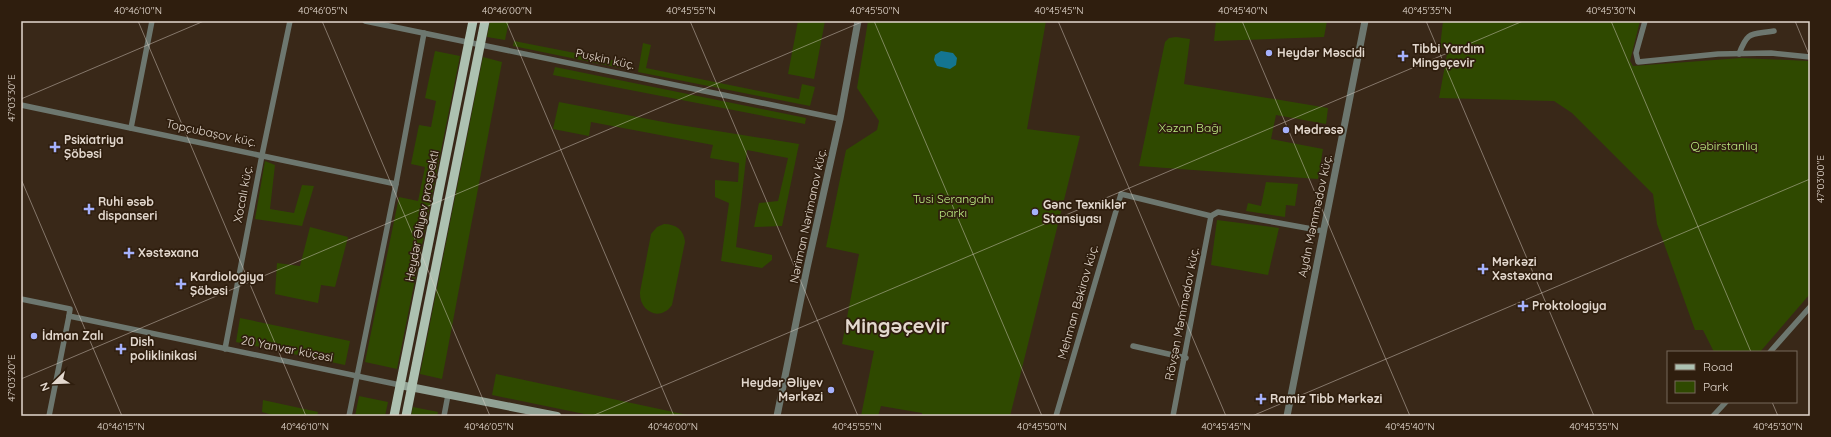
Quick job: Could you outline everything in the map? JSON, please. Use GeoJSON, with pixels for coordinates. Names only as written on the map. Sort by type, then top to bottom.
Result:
{"type":"FeatureCollection","features":[{"type":"Feature","properties":{"kind":"main road","name":"Heydər Əliyev prospekti"},"geometry":{"type":"LineString","coordinates":[[394,416],[474,21]]}},
{"type":"Feature","properties":{"kind":"main road","name":"Heydər Əliyev prospekti"},"geometry":{"type":"LineString","coordinates":[[406,416],[485,21]]}},
{"type":"Feature","properties":{"kind":"main road","name":"20 Yanvar küçəsi"},"geometry":{"type":"LineString","coordinates":[[400,385],[557,416]]}},
{"type":"Feature","properties":{"kind":"street"},"geometry":{"type":"LineString","coordinates":[[131,128],[152,21]]}},
{"type":"Feature","properties":{"kind":"street","name":"Xocalı küç."},"geometry":{"type":"LineString","coordinates":[[225,349],[262,155],[290,21]]}},
{"type":"Feature","properties":{"kind":"street","name":"Puşkin küç."},"geometry":{"type":"LineString","coordinates":[[365,21],[840,120]]}},
{"type":"Feature","properties":{"kind":"street","name":"Nəriman Nərimanov küç."},"geometry":{"type":"LineString","coordinates":[[777,416],[807,268],[840,120],[858,21]]}},
{"type":"Feature","properties":{"kind":"street","name":"Aydın Məmmədov küç."},"geometry":{"type":"LineString","coordinates":[[1287,416],[1365,21]]}},
{"type":"Feature","properties":{"kind":"street"},"geometry":{"type":"LineString","coordinates":[[1645,21],[1636,53],[1638,62],[1689,56],[1771,53],[1810,57]]}},
{"type":"Feature","properties":{"kind":"street"},"geometry":{"type":"LineString","coordinates":[[1739,54],[1745,39],[1750,35],[1774,31]]}},
{"type":"Feature","properties":{"kind":"street"},"geometry":{"type":"LineString","coordinates":[[349,416],[396,184],[424,33]]}},
{"type":"Feature","properties":{"kind":"street","name":"Topçubaşov küç."},"geometry":{"type":"LineString","coordinates":[[21,106],[396,184]]}},
{"type":"Feature","properties":{"kind":"street","name":"Mehman Bəkirov küç."},"geometry":{"type":"LineString","coordinates":[[1056,416],[1121,194],[1211,216]]}},
{"type":"Feature","properties":{"kind":"street"},"geometry":{"type":"LineString","coordinates":[[1211,216],[1218,212],[1323,231]]}},
{"type":"Feature","properties":{"kind":"street","name":"Rövşən Məmmədov küç."},"geometry":{"type":"LineString","coordinates":[[1173,416],[1186,358],[1211,216]]}},
{"type":"Feature","properties":{"kind":"street","name":"20 Yanvar küçəsi"},"geometry":{"type":"LineString","coordinates":[[21,299],[70,309],[69,316],[400,385]]}},
{"type":"Feature","properties":{"kind":"street"},"geometry":{"type":"LineString","coordinates":[[1771,351],[1810,306]]}},
{"type":"Feature","properties":{"kind":"street"},"geometry":{"type":"LineString","coordinates":[[49,416],[69,316]]}},
{"type":"Feature","properties":{"kind":"street"},"geometry":{"type":"LineString","coordinates":[[1133,346],[1186,358]]}},
{"type":"Feature","properties":{"kind":"street"},"geometry":{"type":"LineString","coordinates":[[444,416],[448,394]]}},
{"type":"Feature","properties":{"kind":"street"},"geometry":{"type":"LineString","coordinates":[[1717,415],[1725,403]]}},
{"type":"Feature","properties":{"kind":"green space"},"geometry":{"type":"Polygon","coordinates":[[[490,21],[509,21],[505,40],[487,37],[490,21]]]}},
{"type":"Feature","properties":{"kind":"green space"},"geometry":{"type":"Polygon","coordinates":[[[798,21],[825,21],[814,79],[788,74],[798,21]]]}},
{"type":"Feature","properties":{"kind":"green space","name":"Tusi Serangahı parkı"},"geometry":{"type":"Polygon","coordinates":[[[868,21],[1046,21],[1027,129],[1080,136],[1010,416],[922,416],[922,413],[881,406],[878,416],[861,416],[874,351],[842,344],[859,254],[826,247],[846,150],[877,130],[879,121],[857,88],[868,21]]]}},
{"type":"Feature","properties":{"kind":"green space"},"geometry":{"type":"Polygon","coordinates":[[[1216,21],[1327,21],[1324,37],[1214,41],[1216,21]]]}},
{"type":"Feature","properties":{"kind":"green space","name":"Qəbirstanlıq"},"geometry":{"type":"Polygon","coordinates":[[[1443,21],[1640,21],[1630,61],[1633,66],[1741,58],[1810,61],[1810,294],[1761,351],[1714,351],[1703,330],[1695,330],[1657,224],[1653,194],[1572,113],[1554,101],[1439,98],[1448,49],[1440,47],[1443,21]]]}},
{"type":"Feature","properties":{"kind":"green space","name":"Xəzan Bağı"},"geometry":{"type":"Polygon","coordinates":[[[1176,37],[1190,39],[1184,84],[1328,108],[1326,124],[1276,115],[1271,139],[1323,149],[1318,179],[1139,166],[1165,42],[1169,38],[1176,37]]]}},
{"type":"Feature","properties":{"kind":"green space"},"geometry":{"type":"Polygon","coordinates":[[[514,41],[621,62],[620,68],[513,46],[514,41]]]}},
{"type":"Feature","properties":{"kind":"green space"},"geometry":{"type":"Polygon","coordinates":[[[643,43],[651,45],[646,68],[799,99],[802,84],[815,87],[810,106],[638,72],[643,43]]]}},
{"type":"Feature","properties":{"kind":"green space"},"geometry":{"type":"Polygon","coordinates":[[[435,51],[460,56],[397,369],[365,362],[399,197],[418,201],[425,167],[411,164],[419,125],[431,127],[436,101],[425,98],[435,51]]]}},
{"type":"Feature","properties":{"kind":"green space"},"geometry":{"type":"Polygon","coordinates":[[[483,57],[502,62],[442,379],[420,374],[483,57]]]}},
{"type":"Feature","properties":{"kind":"green space"},"geometry":{"type":"Polygon","coordinates":[[[555,67],[806,118],[805,124],[553,75],[555,67]]]}},
{"type":"Feature","properties":{"kind":"green space"},"geometry":{"type":"Polygon","coordinates":[[[559,102],[674,124],[799,144],[782,226],[754,227],[759,203],[778,201],[788,158],[747,150],[736,247],[772,255],[772,260],[762,268],[721,261],[729,203],[715,197],[715,180],[738,182],[739,163],[710,158],[713,145],[591,122],[589,136],[553,129],[559,102]]]}},
{"type":"Feature","properties":{"kind":"green space"},"geometry":{"type":"Polygon","coordinates":[[[265,161],[275,165],[270,209],[294,213],[302,185],[314,186],[302,226],[255,219],[265,161]]]}},
{"type":"Feature","properties":{"kind":"green space"},"geometry":{"type":"Polygon","coordinates":[[[1266,182],[1298,184],[1295,206],[1286,205],[1285,217],[1246,211],[1248,203],[1261,206],[1266,182]]]}},
{"type":"Feature","properties":{"kind":"green space"},"geometry":{"type":"Polygon","coordinates":[[[1217,220],[1279,228],[1268,275],[1211,265],[1217,220]]]}},
{"type":"Feature","properties":{"kind":"green space"},"geometry":{"type":"Polygon","coordinates":[[[664,224],[679,228],[683,234],[685,242],[672,305],[662,313],[656,314],[651,312],[643,305],[640,292],[651,234],[657,227],[664,224]]]}},
{"type":"Feature","properties":{"kind":"green space"},"geometry":{"type":"Polygon","coordinates":[[[310,227],[348,237],[335,287],[321,285],[318,303],[275,294],[277,263],[300,266],[310,227]]]}},
{"type":"Feature","properties":{"kind":"green space"},"geometry":{"type":"Polygon","coordinates":[[[240,318],[350,341],[345,365],[236,342],[240,318]]]}},
{"type":"Feature","properties":{"kind":"green space"},"geometry":{"type":"Polygon","coordinates":[[[496,374],[692,416],[594,416],[492,395],[496,374]]]}},
{"type":"Feature","properties":{"kind":"green space"},"geometry":{"type":"Polygon","coordinates":[[[359,396],[388,402],[385,416],[355,416],[359,396]]]}},
{"type":"Feature","properties":{"kind":"green space"},"geometry":{"type":"Polygon","coordinates":[[[263,400],[318,412],[317,416],[276,416],[262,412],[263,400]]]}},
{"type":"Feature","properties":{"kind":"green space"},"geometry":{"type":"Polygon","coordinates":[[[413,407],[438,412],[437,416],[411,416],[413,407]]]}},
{"type":"Feature","properties":{"kind":"water"},"geometry":{"type":"Polygon","coordinates":[[[941,51],[953,53],[957,58],[956,65],[950,69],[937,66],[934,60],[935,55],[941,51]]]}},
{"type":"Feature","properties":{"kind":"place","name":"Heydər Məscidi"},"geometry":{"type":"Point","coordinates":[1269,53]}},
{"type":"Feature","properties":{"kind":"place","name":"Tibbi Yardım Mingəçevir"},"geometry":{"type":"Point","coordinates":[1403,56]}},
{"type":"Feature","properties":{"kind":"place","name":"Mədrəsə"},"geometry":{"type":"Point","coordinates":[1286,130]}},
{"type":"Feature","properties":{"kind":"place","name":"Psixiatriya Şöbəsi"},"geometry":{"type":"Point","coordinates":[55,147]}},
{"type":"Feature","properties":{"kind":"place","name":"Ruhi əsəb dispanseri"},"geometry":{"type":"Point","coordinates":[89,209]}},
{"type":"Feature","properties":{"kind":"place","name":"Gənc Texniklər Stansiyası"},"geometry":{"type":"Point","coordinates":[1035,212]}},
{"type":"Feature","properties":{"kind":"place","name":"Xəstəxana"},"geometry":{"type":"Point","coordinates":[129,253]}},
{"type":"Feature","properties":{"kind":"place","name":"Mərkəzi Xəstəxana"},"geometry":{"type":"Point","coordinates":[1483,269]}},
{"type":"Feature","properties":{"kind":"place","name":"Kardiologiya Şöbəsi"},"geometry":{"type":"Point","coordinates":[181,284]}},
{"type":"Feature","properties":{"kind":"place","name":"Proktologiya"},"geometry":{"type":"Point","coordinates":[1523,306]}},
{"type":"Feature","properties":{"kind":"place","name":"İdman Zalı"},"geometry":{"type":"Point","coordinates":[34,336]}},
{"type":"Feature","properties":{"kind":"place","name":"Dish poliklinikasi"},"geometry":{"type":"Point","coordinates":[121,349]}},
{"type":"Feature","properties":{"kind":"place","name":"Heydər Əliyev Mərkəzi"},"geometry":{"type":"Point","coordinates":[831,390]}},
{"type":"Feature","properties":{"kind":"place","name":"Ramiz Tibb Mərkəzi"},"geometry":{"type":"Point","coordinates":[1261,399]}},
{"type":"Feature","properties":{"kind":"district","name":"Mingəçevir"},"geometry":{"type":"Point","coordinates":[897,326]}}]}
